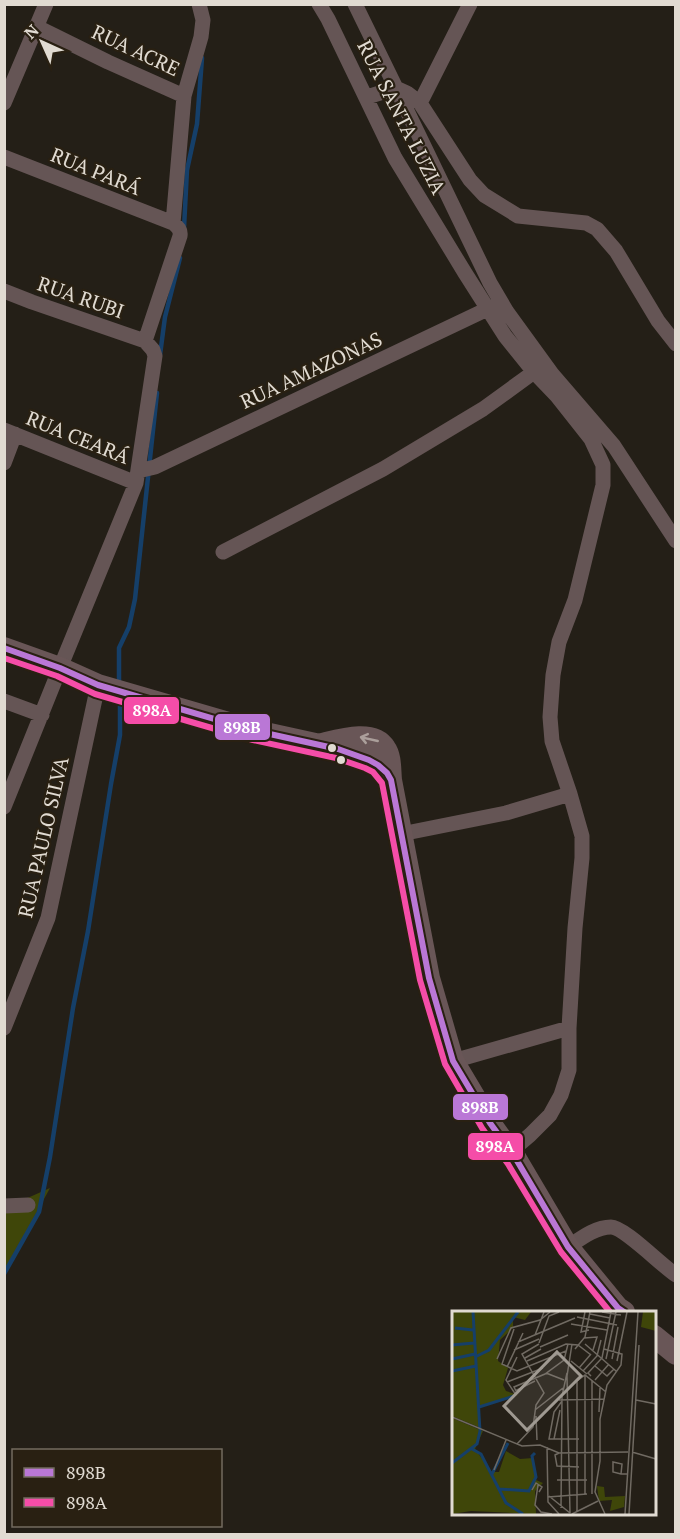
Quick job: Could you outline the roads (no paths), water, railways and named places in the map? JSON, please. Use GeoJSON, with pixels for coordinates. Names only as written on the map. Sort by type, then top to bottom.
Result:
{"type":"FeatureCollection","features":[{"type":"Feature","properties":{"kind":"street"},"geometry":{"type":"LineString","coordinates":[[4,103],[45,4]]}},
{"type":"Feature","properties":{"kind":"street"},"geometry":{"type":"LineString","coordinates":[[4,807],[143,473],[154,356],[153,350],[145,341],[180,236],[178,226],[173,223],[184,96],[201,37],[203,20],[199,4]]}},
{"type":"Feature","properties":{"kind":"street","name":"RUA SANTA LUZIA"},"geometry":{"type":"LineString","coordinates":[[319,4],[367,97],[395,158],[494,306]]}},
{"type":"Feature","properties":{"kind":"street"},"geometry":{"type":"LineString","coordinates":[[355,4],[490,283],[494,306],[505,336],[591,439],[603,465],[603,485],[575,600],[559,642],[550,717],[552,741],[582,836],[569,1029],[569,1070],[561,1095],[550,1115],[510,1152]]}},
{"type":"Feature","properties":{"kind":"street"},"geometry":{"type":"LineString","coordinates":[[420,103],[470,4]]}},
{"type":"Feature","properties":{"kind":"street","name":"RUA ACRE"},"geometry":{"type":"LineString","coordinates":[[37,27],[184,96]]}},
{"type":"Feature","properties":{"kind":"street"},"geometry":{"type":"LineString","coordinates":[[367,97],[396,88],[420,103],[470,180],[484,195],[518,216],[586,224],[597,229],[616,251],[658,321],[675,344]]}},
{"type":"Feature","properties":{"kind":"street","name":"RUA PARÁ"},"geometry":{"type":"LineString","coordinates":[[4,157],[173,223]]}},
{"type":"Feature","properties":{"kind":"street","name":"RUA RUBI"},"geometry":{"type":"LineString","coordinates":[[4,291],[145,341]]}},
{"type":"Feature","properties":{"kind":"street"},"geometry":{"type":"LineString","coordinates":[[494,306],[614,446],[675,541]]}},
{"type":"Feature","properties":{"kind":"street","name":"RUA AMAZONAS"},"geometry":{"type":"LineString","coordinates":[[143,473],[494,306]]}},
{"type":"Feature","properties":{"kind":"street"},"geometry":{"type":"LineString","coordinates":[[223,552],[383,469],[483,409],[534,372]]}},
{"type":"Feature","properties":{"kind":"street"},"geometry":{"type":"LineString","coordinates":[[4,462],[10,432]]}},
{"type":"Feature","properties":{"kind":"street","name":"RUA CEARÁ"},"geometry":{"type":"LineString","coordinates":[[10,432],[143,473]]}},
{"type":"Feature","properties":{"kind":"street"},"geometry":{"type":"LineString","coordinates":[[4,648],[60,668],[98,685],[256,731],[318,745],[365,736],[380,742],[389,758],[391,780],[429,978],[453,1061],[516,1159],[568,1247],[622,1311]]}},
{"type":"Feature","properties":{"kind":"street","name":"RUA PAULO SILVA"},"geometry":{"type":"LineString","coordinates":[[4,1028],[48,918],[98,685]]}},
{"type":"Feature","properties":{"kind":"street"},"geometry":{"type":"LineString","coordinates":[[4,701],[42,714]]}},
{"type":"Feature","properties":{"kind":"street"},"geometry":{"type":"LineString","coordinates":[[401,834],[506,813],[570,794]]}},
{"type":"Feature","properties":{"kind":"street"},"geometry":{"type":"LineString","coordinates":[[453,1061],[569,1029]]}},
{"type":"Feature","properties":{"kind":"street"},"geometry":{"type":"LineString","coordinates":[[4,1206],[28,1205]]}},
{"type":"Feature","properties":{"kind":"street"},"geometry":{"type":"LineString","coordinates":[[568,1247],[598,1230],[616,1228],[628,1235],[675,1275]]}},
{"type":"Feature","properties":{"kind":"street"},"geometry":{"type":"LineString","coordinates":[[656,1338],[675,1354]]}},
{"type":"Feature","properties":{"kind":"waterway"},"geometry":{"type":"LineString","coordinates":[[184,228],[187,170],[197,124],[202,58]]}},
{"type":"Feature","properties":{"kind":"waterway"},"geometry":{"type":"LineString","coordinates":[[160,355],[165,317],[180,258]]}},
{"type":"Feature","properties":{"kind":"waterway"},"geometry":{"type":"LineString","coordinates":[[119,683],[119,648],[129,627],[135,599],[157,393]]}},
{"type":"Feature","properties":{"kind":"waterway"},"geometry":{"type":"LineString","coordinates":[[4,1274],[39,1212],[120,735],[120,706]]}}]}
